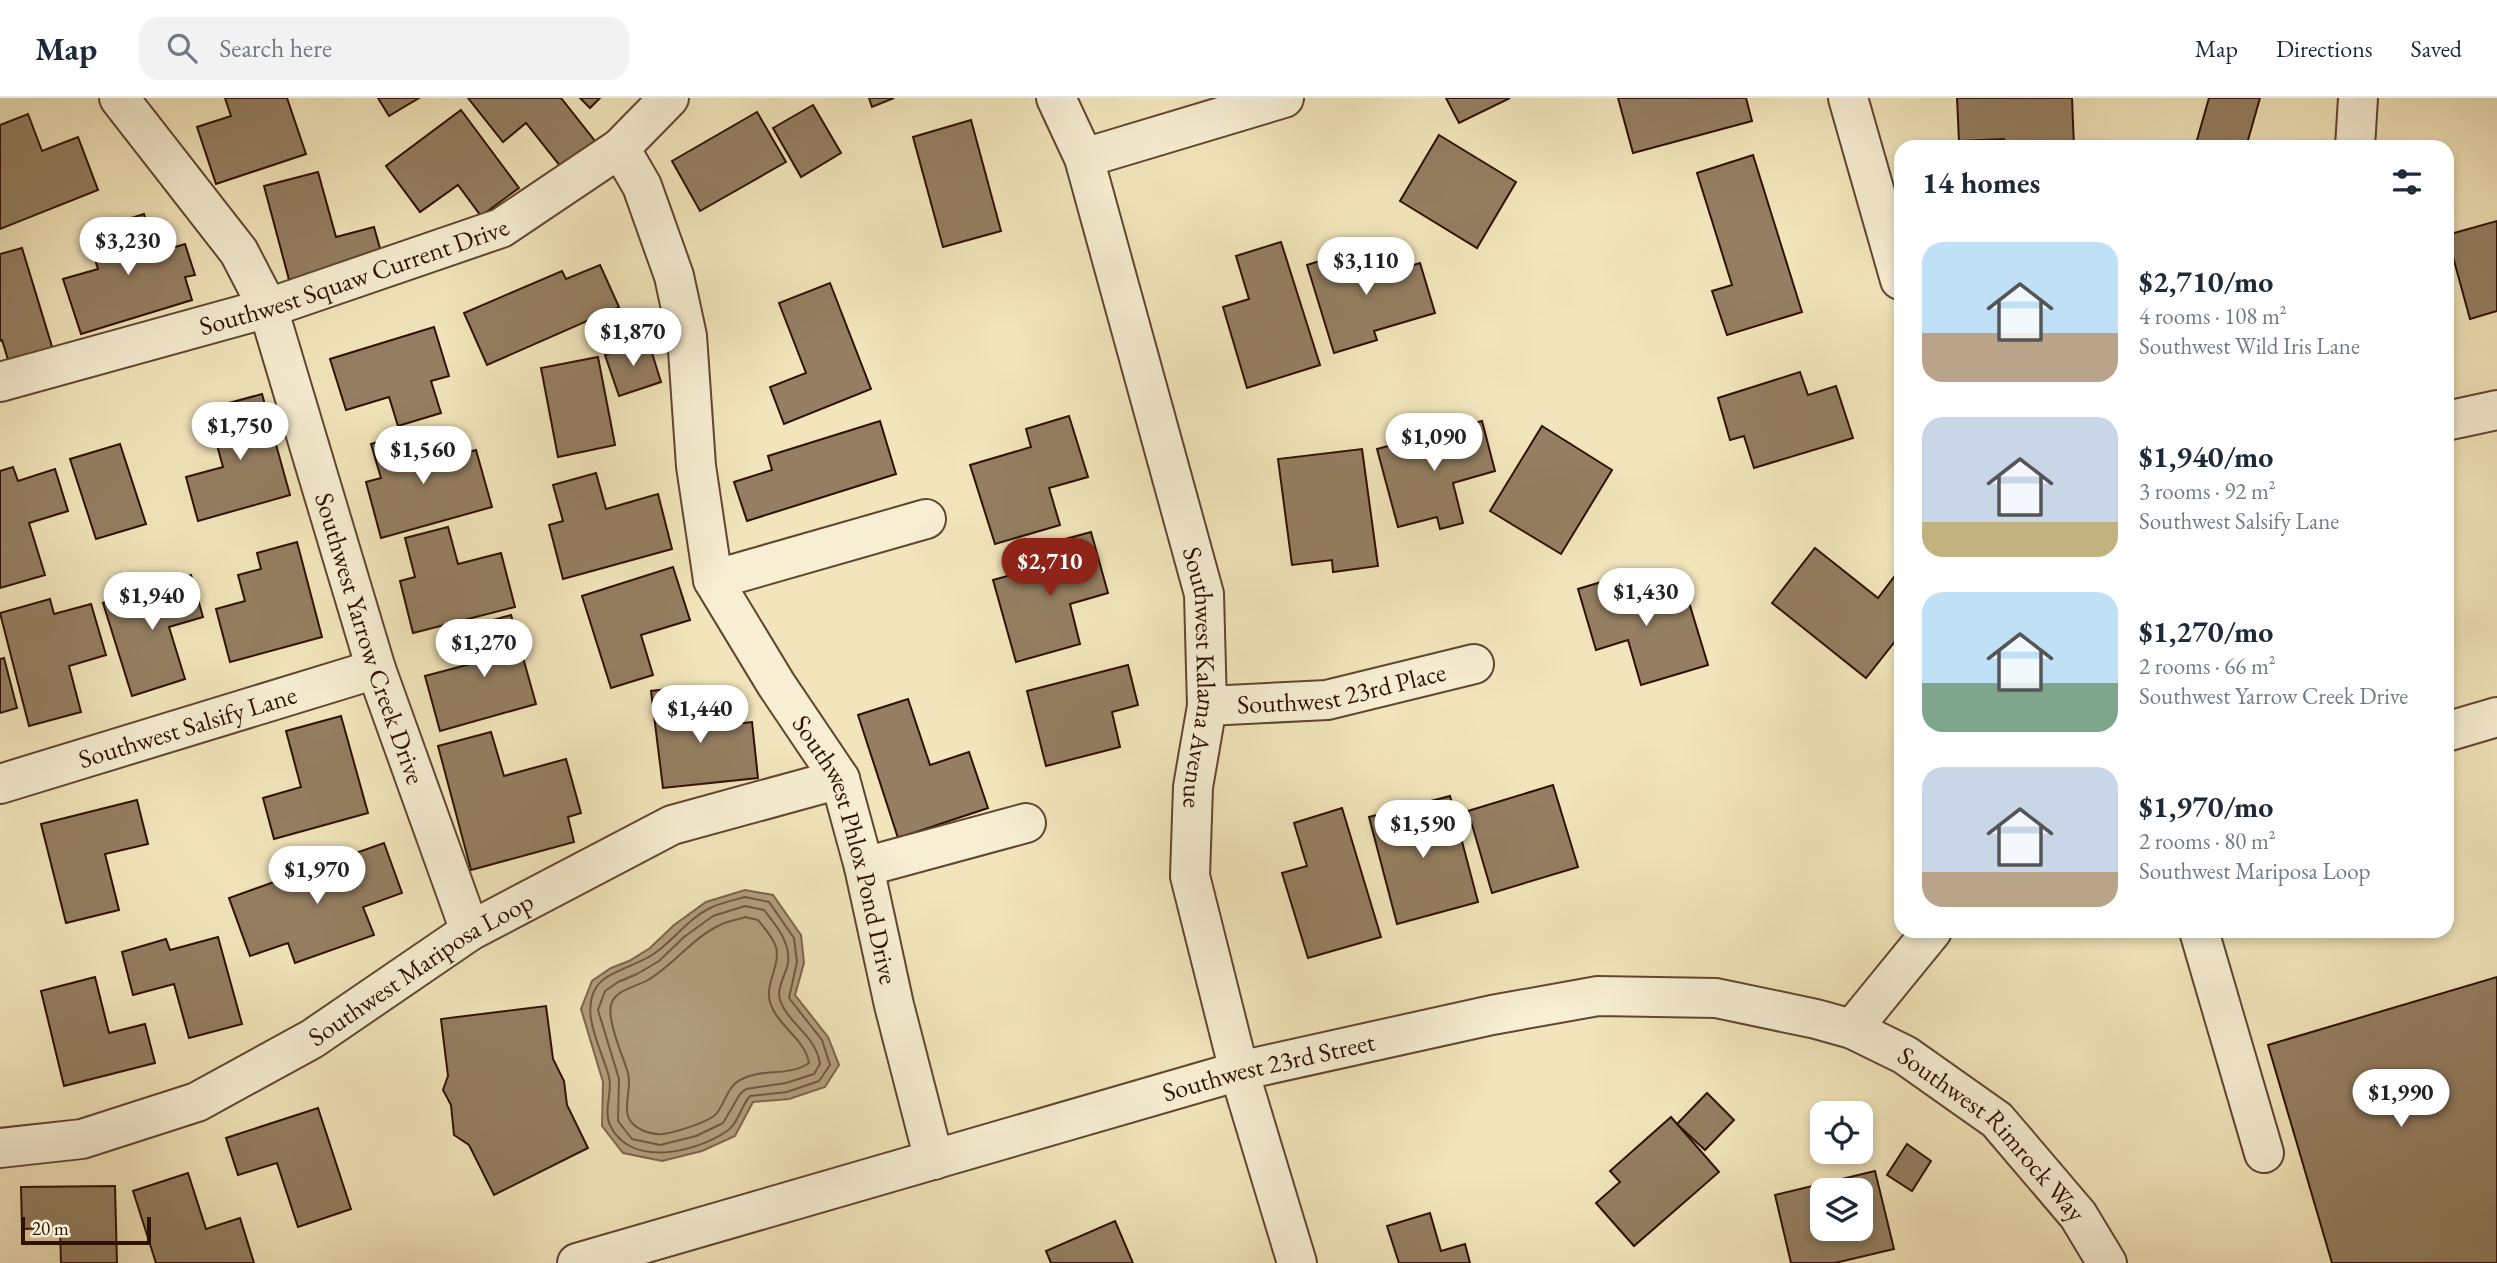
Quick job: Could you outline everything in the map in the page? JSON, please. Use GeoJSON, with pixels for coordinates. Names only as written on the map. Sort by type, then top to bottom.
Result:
{"type":"FeatureCollection","features":[{"type":"Feature","properties":{"kind":"street","name":"Southwest Yarrow Creek Drive"},"geometry":{"type":"LineString","coordinates":[[119,98],[239,252],[268,309],[376,669],[470,931]]}},
{"type":"Feature","properties":{"kind":"street","name":"Southwest Squaw Current Drive"},"geometry":{"type":"LineString","coordinates":[[0,382],[268,309],[501,228],[620,148],[669,98]]}},
{"type":"Feature","properties":{"kind":"street","name":"Southwest Kalama Avenue"},"geometry":{"type":"LineString","coordinates":[[1056,98],[1084,159],[1204,594],[1207,706],[1193,787],[1190,876],[1239,1071],[1297,1263]]}},
{"type":"Feature","properties":{"kind":"street"},"geometry":{"type":"LineString","coordinates":[[1084,159],[1284,98]]}},
{"type":"Feature","properties":{"kind":"street"},"geometry":{"type":"LineString","coordinates":[[1848,98],[1894,259]]}},
{"type":"Feature","properties":{"kind":"street"},"geometry":{"type":"LineString","coordinates":[[2355,140],[2357,98]]}},
{"type":"Feature","properties":{"kind":"street","name":"Southwest Phlox Pond Drive"},"geometry":{"type":"LineString","coordinates":[[620,148],[642,186],[674,276],[687,337],[696,466],[713,580],[776,684],[840,779],[864,867],[894,1005],[934,1160]]}},
{"type":"Feature","properties":{"kind":"street"},"geometry":{"type":"LineString","coordinates":[[2454,415],[2497,411]]}},
{"type":"Feature","properties":{"kind":"street"},"geometry":{"type":"LineString","coordinates":[[713,580],[926,519]]}},
{"type":"Feature","properties":{"kind":"street","name":"Southwest 23rd Place"},"geometry":{"type":"LineString","coordinates":[[1207,706],[1327,700],[1474,664]]}},
{"type":"Feature","properties":{"kind":"street","name":"Southwest Salsify Lane"},"geometry":{"type":"LineString","coordinates":[[0,784],[376,669]]}},
{"type":"Feature","properties":{"kind":"street"},"geometry":{"type":"LineString","coordinates":[[2454,730],[2497,717]]}},
{"type":"Feature","properties":{"kind":"street","name":"Southwest Mariposa Loop"},"geometry":{"type":"LineString","coordinates":[[0,1148],[82,1139],[197,1102],[312,1039],[470,931],[673,825],[840,779]]}},
{"type":"Feature","properties":{"kind":"street"},"geometry":{"type":"LineString","coordinates":[[864,867],[1026,823]]}},
{"type":"Feature","properties":{"kind":"street"},"geometry":{"type":"LineString","coordinates":[[1852,1029],[1925,938]]}},
{"type":"Feature","properties":{"kind":"street"},"geometry":{"type":"LineString","coordinates":[[2202,938],[2264,1153]]}},
{"type":"Feature","properties":{"kind":"street","name":"Southwest 23rd Street"},"geometry":{"type":"LineString","coordinates":[[577,1263],[1239,1071],[1492,1015],[1598,996],[1716,998],[1852,1029]]}},
{"type":"Feature","properties":{"kind":"street","name":"Southwest Rimrock Way"},"geometry":{"type":"LineString","coordinates":[[1852,1029],[1905,1055],[1997,1120],[2078,1215],[2107,1263]]}},
{"type":"Feature","properties":{"kind":"water"},"geometry":{"type":"Polygon","coordinates":[[[745,890],[773,895],[801,935],[804,963],[795,995],[828,1037],[839,1065],[825,1087],[789,1099],[753,1102],[735,1136],[702,1151],[662,1161],[623,1153],[602,1126],[603,1082],[581,1009],[592,981],[650,948],[674,925],[706,902],[745,890]]]}},
{"type":"Feature","properties":{"kind":"building"},"geometry":{"type":"Polygon","coordinates":[[[225,98],[287,98],[306,154],[216,184],[197,127],[231,116],[225,98]]]}},
{"type":"Feature","properties":{"kind":"building"},"geometry":{"type":"Polygon","coordinates":[[[378,98],[419,98],[389,116],[378,98]]]}},
{"type":"Feature","properties":{"kind":"building"},"geometry":{"type":"Polygon","coordinates":[[[468,98],[561,98],[595,141],[561,167],[526,123],[503,142],[468,98]]]}},
{"type":"Feature","properties":{"kind":"building"},"geometry":{"type":"Polygon","coordinates":[[[580,98],[600,98],[590,108],[580,98]]]}},
{"type":"Feature","properties":{"kind":"building"},"geometry":{"type":"Polygon","coordinates":[[[869,98],[894,98],[872,107],[869,98]]]}},
{"type":"Feature","properties":{"kind":"building"},"geometry":{"type":"Polygon","coordinates":[[[1446,98],[1510,98],[1459,123],[1446,98]]]}},
{"type":"Feature","properties":{"kind":"building"},"geometry":{"type":"Polygon","coordinates":[[[1618,98],[1746,98],[1752,121],[1633,153],[1618,98]]]}},
{"type":"Feature","properties":{"kind":"building"},"geometry":{"type":"Polygon","coordinates":[[[1957,98],[2072,98],[2074,140],[1959,140],[1957,98]]]}},
{"type":"Feature","properties":{"kind":"building"},"geometry":{"type":"Polygon","coordinates":[[[2209,98],[2260,98],[2248,140],[2197,140],[2209,98]]]}},
{"type":"Feature","properties":{"kind":"building"},"geometry":{"type":"Polygon","coordinates":[[[813,105],[841,153],[801,177],[773,128],[813,105]]]}},
{"type":"Feature","properties":{"kind":"building"},"geometry":{"type":"Polygon","coordinates":[[[461,110],[519,188],[481,216],[458,185],[420,212],[386,166],[461,110]]]}},
{"type":"Feature","properties":{"kind":"building"},"geometry":{"type":"Polygon","coordinates":[[[757,112],[786,162],[700,211],[672,161],[757,112]]]}},
{"type":"Feature","properties":{"kind":"building"},"geometry":{"type":"Polygon","coordinates":[[[28,114],[42,151],[78,137],[98,190],[0,229],[0,125],[28,114]]]}},
{"type":"Feature","properties":{"kind":"building"},"geometry":{"type":"Polygon","coordinates":[[[971,120],[1001,231],[943,247],[913,137],[971,120]]]}},
{"type":"Feature","properties":{"kind":"building"},"geometry":{"type":"Polygon","coordinates":[[[1439,135],[1516,182],[1477,248],[1400,201],[1439,135]]]}},
{"type":"Feature","properties":{"kind":"building"},"geometry":{"type":"Polygon","coordinates":[[[1753,155],[1802,312],[1727,335],[1712,291],[1732,285],[1697,173],[1753,155]]]}},
{"type":"Feature","properties":{"kind":"building"},"geometry":{"type":"Polygon","coordinates":[[[318,172],[336,237],[374,227],[385,266],[292,291],[264,186],[318,172]]]}},
{"type":"Feature","properties":{"kind":"building"},"geometry":{"type":"Polygon","coordinates":[[[144,214],[156,253],[185,244],[195,275],[185,277],[192,300],[81,334],[63,279],[98,269],[86,232],[144,214]]]}},
{"type":"Feature","properties":{"kind":"building"},"geometry":{"type":"Polygon","coordinates":[[[2497,221],[2497,311],[2470,319],[2454,261],[2454,233],[2497,221]]]}},
{"type":"Feature","properties":{"kind":"building"},"geometry":{"type":"Polygon","coordinates":[[[1281,242],[1320,365],[1247,388],[1223,307],[1249,299],[1236,256],[1281,242]]]}},
{"type":"Feature","properties":{"kind":"building"},"geometry":{"type":"Polygon","coordinates":[[[1368,246],[1377,276],[1420,263],[1435,313],[1374,331],[1377,340],[1334,353],[1307,265],[1368,246]]]}},
{"type":"Feature","properties":{"kind":"building"},"geometry":{"type":"Polygon","coordinates":[[[22,248],[57,363],[13,376],[2,340],[0,341],[0,254],[22,248]]]}},
{"type":"Feature","properties":{"kind":"building"},"geometry":{"type":"Polygon","coordinates":[[[600,265],[619,307],[487,365],[464,313],[562,271],[566,279],[600,265]]]}},
{"type":"Feature","properties":{"kind":"building"},"geometry":{"type":"Polygon","coordinates":[[[830,283],[871,389],[784,424],[770,387],[806,373],[779,303],[830,283]]]}},
{"type":"Feature","properties":{"kind":"building"},"geometry":{"type":"Polygon","coordinates":[[[434,327],[449,376],[431,381],[441,413],[398,426],[389,397],[346,410],[330,359],[434,327]]]}},
{"type":"Feature","properties":{"kind":"building"},"geometry":{"type":"Polygon","coordinates":[[[648,340],[661,382],[619,396],[605,355],[648,340]]]}},
{"type":"Feature","properties":{"kind":"building"},"geometry":{"type":"Polygon","coordinates":[[[598,357],[615,445],[558,457],[541,368],[598,357]]]}},
{"type":"Feature","properties":{"kind":"building"},"geometry":{"type":"Polygon","coordinates":[[[1800,372],[1808,395],[1836,386],[1853,438],[1754,468],[1744,436],[1730,440],[1718,398],[1800,372]]]}},
{"type":"Feature","properties":{"kind":"building"},"geometry":{"type":"Polygon","coordinates":[[[262,394],[290,495],[198,521],[186,477],[223,467],[207,409],[262,394]]]}},
{"type":"Feature","properties":{"kind":"building"},"geometry":{"type":"Polygon","coordinates":[[[1069,416],[1088,477],[1049,488],[1060,525],[995,544],[970,465],[1031,447],[1026,429],[1069,416]]]}},
{"type":"Feature","properties":{"kind":"building"},"geometry":{"type":"Polygon","coordinates":[[[880,421],[896,474],[747,521],[734,482],[772,470],[768,456],[880,421]]]}},
{"type":"Feature","properties":{"kind":"building"},"geometry":{"type":"Polygon","coordinates":[[[1482,421],[1495,471],[1453,483],[1463,523],[1440,529],[1437,517],[1398,527],[1377,449],[1482,421]]]}},
{"type":"Feature","properties":{"kind":"building"},"geometry":{"type":"Polygon","coordinates":[[[1542,426],[1612,470],[1561,554],[1490,511],[1542,426]]]}},
{"type":"Feature","properties":{"kind":"building"},"geometry":{"type":"Polygon","coordinates":[[[418,431],[427,464],[476,450],[492,507],[381,538],[366,482],[381,478],[371,444],[418,431]]]}},
{"type":"Feature","properties":{"kind":"building"},"geometry":{"type":"Polygon","coordinates":[[[120,444],[146,524],[96,539],[70,459],[120,444]]]}},
{"type":"Feature","properties":{"kind":"building"},"geometry":{"type":"Polygon","coordinates":[[[1362,449],[1378,566],[1333,572],[1332,560],[1292,565],[1278,459],[1362,449]]]}},
{"type":"Feature","properties":{"kind":"building"},"geometry":{"type":"Polygon","coordinates":[[[13,467],[18,481],[55,469],[68,511],[29,523],[45,575],[0,588],[0,471],[13,467]]]}},
{"type":"Feature","properties":{"kind":"building"},"geometry":{"type":"Polygon","coordinates":[[[596,473],[606,509],[658,494],[672,549],[563,579],[549,525],[563,521],[553,485],[596,473]]]}},
{"type":"Feature","properties":{"kind":"building"},"geometry":{"type":"Polygon","coordinates":[[[448,527],[458,564],[501,553],[515,607],[413,633],[400,581],[415,577],[405,538],[448,527]]]}},
{"type":"Feature","properties":{"kind":"building"},"geometry":{"type":"Polygon","coordinates":[[[1091,532],[1108,593],[1070,604],[1080,644],[1016,662],[993,580],[1053,563],[1047,544],[1091,532]]]}},
{"type":"Feature","properties":{"kind":"building"},"geometry":{"type":"Polygon","coordinates":[[[297,542],[322,637],[230,662],[216,609],[245,601],[238,575],[261,569],[257,553],[297,542]]]}},
{"type":"Feature","properties":{"kind":"building"},"geometry":{"type":"Polygon","coordinates":[[[1815,548],[1878,598],[1894,577],[1894,643],[1866,678],[1772,603],[1815,548]]]}},
{"type":"Feature","properties":{"kind":"building"},"geometry":{"type":"Polygon","coordinates":[[[673,567],[690,620],[641,635],[653,675],[611,688],[582,596],[673,567]]]}},
{"type":"Feature","properties":{"kind":"building"},"geometry":{"type":"Polygon","coordinates":[[[191,575],[203,617],[169,627],[185,679],[132,696],[103,603],[191,575]]]}},
{"type":"Feature","properties":{"kind":"building"},"geometry":{"type":"Polygon","coordinates":[[[1621,576],[1629,602],[1684,586],[1708,665],[1641,685],[1628,640],[1596,650],[1578,589],[1621,576]]]}},
{"type":"Feature","properties":{"kind":"building"},"geometry":{"type":"Polygon","coordinates":[[[50,599],[54,614],[91,604],[106,655],[69,666],[81,712],[29,726],[0,613],[50,599]]]}},
{"type":"Feature","properties":{"kind":"building"},"geometry":{"type":"Polygon","coordinates":[[[511,615],[536,704],[440,731],[425,676],[478,662],[468,627],[511,615]]]}},
{"type":"Feature","properties":{"kind":"building"},"geometry":{"type":"Polygon","coordinates":[[[4,658],[17,708],[0,713],[0,659],[4,658]]]}},
{"type":"Feature","properties":{"kind":"building"},"geometry":{"type":"Polygon","coordinates":[[[1128,665],[1138,705],[1112,712],[1120,747],[1046,766],[1027,691],[1128,665]]]}},
{"type":"Feature","properties":{"kind":"building"},"geometry":{"type":"Polygon","coordinates":[[[686,687],[690,729],[752,722],[758,778],[663,788],[651,691],[686,687]]]}},
{"type":"Feature","properties":{"kind":"building"},"geometry":{"type":"Polygon","coordinates":[[[908,699],[930,765],[969,752],[988,808],[898,838],[858,715],[908,699]]]}},
{"type":"Feature","properties":{"kind":"building"},"geometry":{"type":"Polygon","coordinates":[[[341,716],[368,813],[274,839],[263,798],[301,787],[286,731],[341,716]]]}},
{"type":"Feature","properties":{"kind":"building"},"geometry":{"type":"Polygon","coordinates":[[[491,732],[504,776],[566,759],[581,813],[568,817],[574,842],[471,870],[438,746],[491,732]]]}},
{"type":"Feature","properties":{"kind":"building"},"geometry":{"type":"Polygon","coordinates":[[[1553,785],[1578,867],[1492,893],[1468,811],[1553,785]]]}},
{"type":"Feature","properties":{"kind":"building"},"geometry":{"type":"Polygon","coordinates":[[[1450,796],[1478,902],[1397,924],[1369,817],[1450,796]]]}},
{"type":"Feature","properties":{"kind":"building"},"geometry":{"type":"Polygon","coordinates":[[[137,800],[148,844],[105,854],[119,910],[66,923],[41,824],[137,800]]]}},
{"type":"Feature","properties":{"kind":"building"},"geometry":{"type":"Polygon","coordinates":[[[1342,808],[1381,937],[1308,958],[1282,873],[1307,866],[1294,823],[1342,808]]]}},
{"type":"Feature","properties":{"kind":"building"},"geometry":{"type":"Polygon","coordinates":[[[384,843],[402,893],[363,907],[374,935],[295,963],[288,943],[250,956],[229,898],[384,843]]]}},
{"type":"Feature","properties":{"kind":"building"},"geometry":{"type":"Polygon","coordinates":[[[218,937],[242,1024],[189,1038],[174,984],[133,995],[122,952],[166,939],[170,950],[218,937]]]}},
{"type":"Feature","properties":{"kind":"building"},"geometry":{"type":"Polygon","coordinates":[[[95,977],[109,1033],[145,1024],[155,1063],[64,1086],[41,991],[95,977]]]}},
{"type":"Feature","properties":{"kind":"building"},"geometry":{"type":"Polygon","coordinates":[[[2497,977],[2497,1263],[2332,1263],[2268,1045],[2497,977]]]}},
{"type":"Feature","properties":{"kind":"building"},"geometry":{"type":"Polygon","coordinates":[[[546,1006],[553,1059],[564,1081],[567,1105],[588,1148],[494,1195],[469,1145],[454,1135],[451,1105],[443,1090],[448,1076],[441,1019],[546,1006]]]}},
{"type":"Feature","properties":{"kind":"building"},"geometry":{"type":"Polygon","coordinates":[[[1707,1093],[1734,1120],[1705,1150],[1677,1124],[1707,1093]]]}},
{"type":"Feature","properties":{"kind":"building"},"geometry":{"type":"Polygon","coordinates":[[[318,1108],[351,1209],[298,1227],[277,1163],[238,1175],[226,1138],[318,1108]]]}},
{"type":"Feature","properties":{"kind":"building"},"geometry":{"type":"Polygon","coordinates":[[[1671,1117],[1719,1172],[1634,1246],[1596,1203],[1620,1182],[1610,1171],[1671,1117]]]}},
{"type":"Feature","properties":{"kind":"building"},"geometry":{"type":"Polygon","coordinates":[[[1907,1144],[1931,1161],[1912,1191],[1887,1175],[1907,1144]]]}},
{"type":"Feature","properties":{"kind":"building"},"geometry":{"type":"Polygon","coordinates":[[[1875,1171],[1894,1249],[1835,1263],[1791,1263],[1775,1195],[1810,1187],[1810,1241],[1873,1241],[1873,1178],[1846,1178],[1875,1171]]]}},
{"type":"Feature","properties":{"kind":"building"},"geometry":{"type":"Polygon","coordinates":[[[188,1173],[206,1229],[240,1218],[254,1263],[156,1263],[133,1191],[188,1173]]]}},
{"type":"Feature","properties":{"kind":"building"},"geometry":{"type":"Polygon","coordinates":[[[115,1186],[117,1263],[61,1263],[60,1228],[22,1229],[21,1187],[115,1186]]]}},
{"type":"Feature","properties":{"kind":"building"},"geometry":{"type":"Polygon","coordinates":[[[1430,1213],[1441,1251],[1465,1244],[1470,1263],[1399,1263],[1387,1226],[1430,1213]]]}},
{"type":"Feature","properties":{"kind":"building"},"geometry":{"type":"Polygon","coordinates":[[[1115,1221],[1133,1263],[1051,1263],[1046,1251],[1115,1221]]]}}]}
